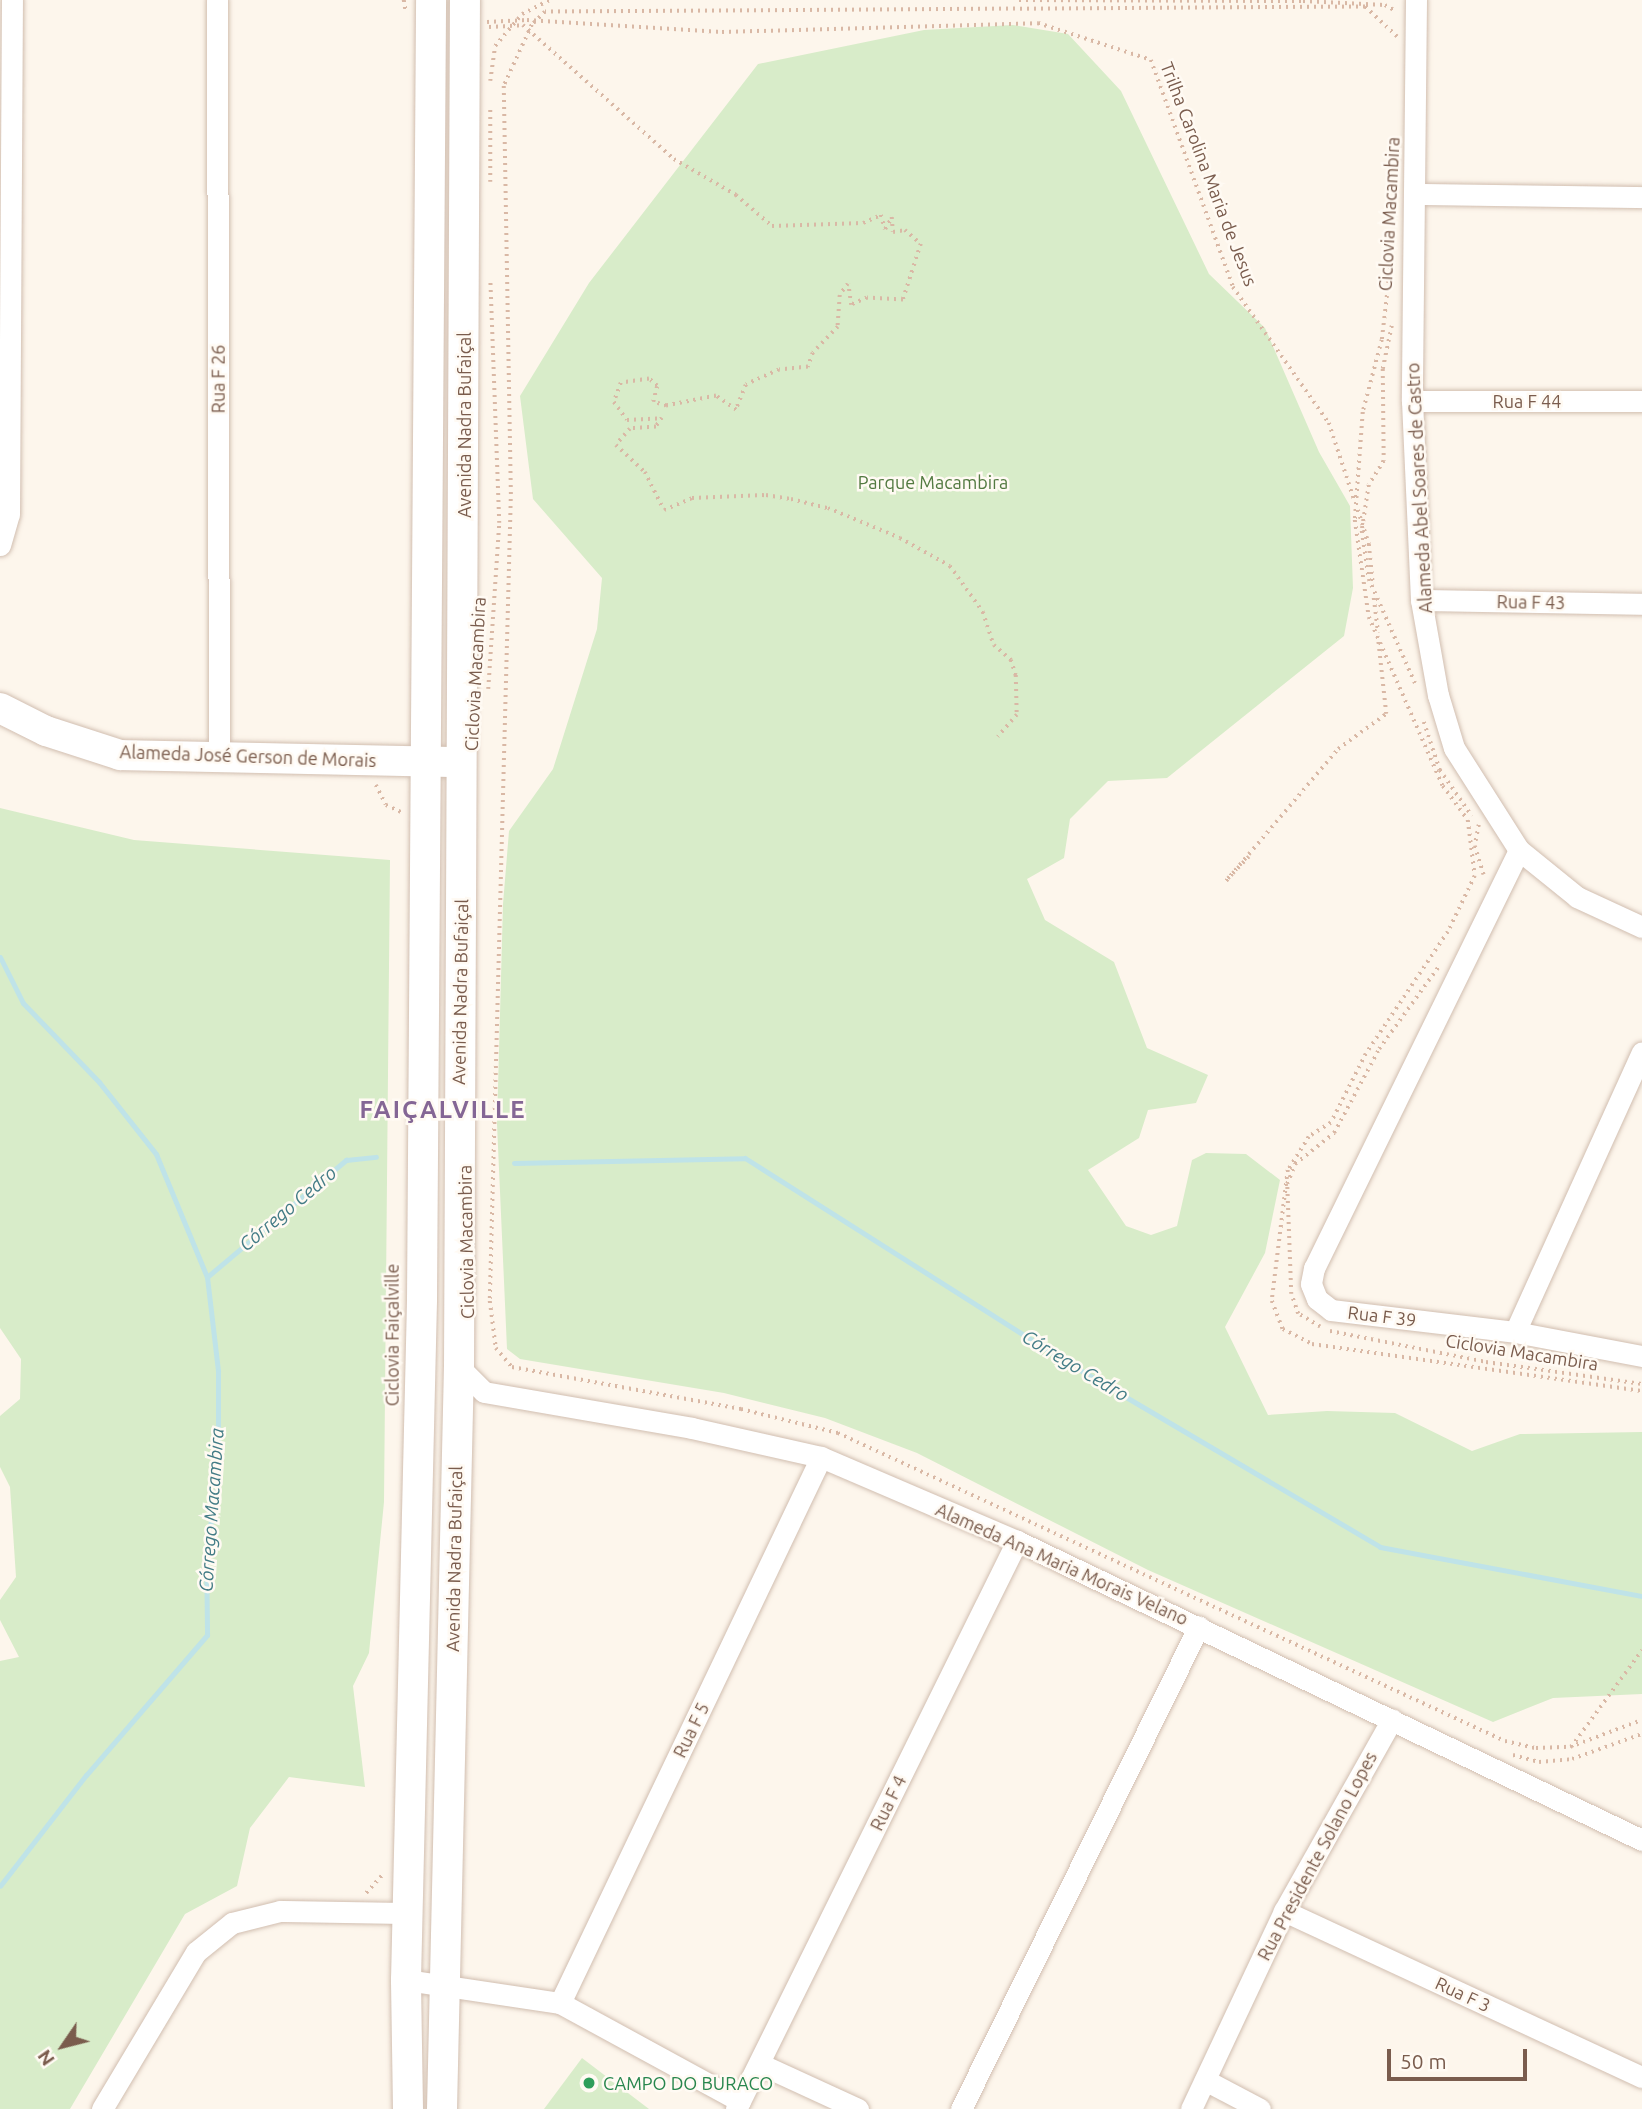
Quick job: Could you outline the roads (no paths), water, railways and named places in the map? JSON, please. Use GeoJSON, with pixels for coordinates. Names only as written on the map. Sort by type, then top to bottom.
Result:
{"type":"FeatureCollection","features":[{"type":"Feature","properties":{"kind":"main road","name":"Avenida Nadra Bufaiçal"},"geometry":{"type":"LineString","coordinates":[[408,2109],[406,1980],[422,1299],[428,761],[419,7]]}},
{"type":"Feature","properties":{"kind":"main road","name":"Avenida Nadra Bufaiçal"},"geometry":{"type":"LineString","coordinates":[[442,2109],[459,1367],[463,763],[473,11]]}},
{"type":"Feature","properties":{"kind":"main road","name":"Alameda José Gerson de Morais"},"geometry":{"type":"LineString","coordinates":[[0,708],[46,731],[120,755],[463,763]]}},
{"type":"Feature","properties":{"kind":"street"},"geometry":{"type":"LineString","coordinates":[[0,545],[9,514],[12,0]]}},
{"type":"Feature","properties":{"kind":"street","name":"Rua F 26"},"geometry":{"type":"LineString","coordinates":[[217,0],[219,757]]}},
{"type":"Feature","properties":{"kind":"street","name":"Alameda Abel Soares de Castro"},"geometry":{"type":"LineString","coordinates":[[1408,7],[1416,194],[1412,401],[1421,600],[1438,695],[1454,748],[1519,850],[1577,897],[1642,927]]}},
{"type":"Feature","properties":{"kind":"street"},"geometry":{"type":"LineString","coordinates":[[1416,194],[1642,197]]}},
{"type":"Feature","properties":{"kind":"street","name":"Rua F 44"},"geometry":{"type":"LineString","coordinates":[[1412,401],[1642,401]]}},
{"type":"Feature","properties":{"kind":"street","name":"Rua F 43"},"geometry":{"type":"LineString","coordinates":[[1421,600],[1642,604]]}},
{"type":"Feature","properties":{"kind":"street","name":"Rua F 39"},"geometry":{"type":"LineString","coordinates":[[1515,1332],[1331,1310],[1317,1299],[1311,1284],[1314,1268],[1519,850]]}},
{"type":"Feature","properties":{"kind":"street"},"geometry":{"type":"LineString","coordinates":[[1642,1052],[1515,1332],[1642,1356]]}},
{"type":"Feature","properties":{"kind":"street","name":"Alameda Ana Maria Morais Velano"},"geometry":{"type":"LineString","coordinates":[[459,1367],[484,1392],[692,1428],[821,1457],[1017,1541],[1392,1718],[1642,1840]]}},
{"type":"Feature","properties":{"kind":"street","name":"Rua F 5"},"geometry":{"type":"LineString","coordinates":[[560,2003],[821,1457]]}},
{"type":"Feature","properties":{"kind":"street","name":"Rua F 4"},"geometry":{"type":"LineString","coordinates":[[406,1980],[560,2003],[738,2105],[1017,1541]]}},
{"type":"Feature","properties":{"kind":"street"},"geometry":{"type":"LineString","coordinates":[[961,2109],[1199,1626]]}},
{"type":"Feature","properties":{"kind":"street","name":"Rua Presidente Solano Lopes"},"geometry":{"type":"LineString","coordinates":[[1191,2109],[1284,1911],[1392,1718]]}},
{"type":"Feature","properties":{"kind":"street"},"geometry":{"type":"LineString","coordinates":[[102,2109],[196,1952],[232,1923],[280,1911],[408,1913]]}},
{"type":"Feature","properties":{"kind":"street","name":"Rua F 3"},"geometry":{"type":"LineString","coordinates":[[1284,1911],[1642,2077]]}},
{"type":"Feature","properties":{"kind":"street"},"geometry":{"type":"LineString","coordinates":[[760,2064],[858,2109]]}},
{"type":"Feature","properties":{"kind":"street"},"geometry":{"type":"LineString","coordinates":[[1205,2080],[1260,2109]]}},
{"type":"Feature","properties":{"kind":"waterway","name":"Córrego Macambira"},"geometry":{"type":"LineString","coordinates":[[0,957],[23,1003],[99,1082],[156,1154],[207,1277],[218,1371],[218,1483],[206,1548],[207,1635],[86,1775],[0,1886]]}},
{"type":"Feature","properties":{"kind":"waterway","name":"Córrego Cedro"},"geometry":{"type":"LineString","coordinates":[[207,1277],[346,1160],[376,1157]]}},
{"type":"Feature","properties":{"kind":"waterway","name":"Córrego Cedro"},"geometry":{"type":"LineString","coordinates":[[514,1163],[745,1158],[1058,1357],[1380,1547],[1642,1596]]}},
{"type":"Feature","properties":{"kind":"place","name":"CAMPO DO BURACO"},"geometry":{"type":"Point","coordinates":[589,2083]}},
{"type":"Feature","properties":{"kind":"district","name":"FAIÇALVILLE"},"geometry":{"type":"Point","coordinates":[443,1110]}},
{"type":"Feature","properties":{"kind":"park label","name":"Parque Macambira"},"geometry":{"type":"Point","coordinates":[933,482]}}]}
